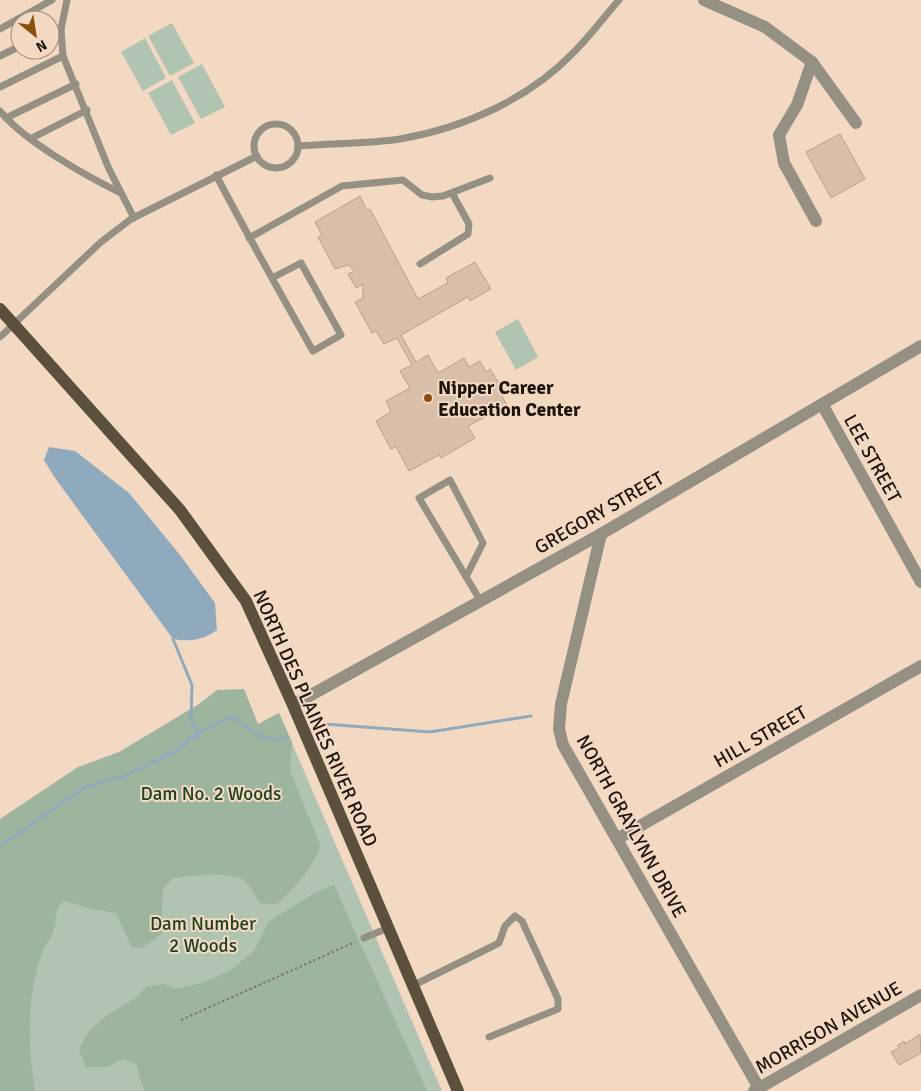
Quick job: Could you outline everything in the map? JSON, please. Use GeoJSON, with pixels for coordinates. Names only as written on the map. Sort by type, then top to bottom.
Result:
{"type":"FeatureCollection","features":[{"type":"Feature","properties":{"kind":"main road","name":"NORTH DES PLAINES RIVER ROAD"},"geometry":{"type":"LineString","coordinates":[[0,309],[180,510],[246,601],[293,705],[458,1091]]}},
{"type":"Feature","properties":{"kind":"street"},"geometry":{"type":"LineString","coordinates":[[704,0],[765,26],[812,62],[856,122]]}},
{"type":"Feature","properties":{"kind":"street"},"geometry":{"type":"LineString","coordinates":[[812,62],[797,104],[779,135],[784,163],[816,222]]}},
{"type":"Feature","properties":{"kind":"street","name":"GREGORY STREET"},"geometry":{"type":"LineString","coordinates":[[293,705],[601,534],[921,346]]}},
{"type":"Feature","properties":{"kind":"street","name":"LEE STREET"},"geometry":{"type":"LineString","coordinates":[[822,404],[921,582]]}},
{"type":"Feature","properties":{"kind":"street","name":"NORTH GRAYLYNN DRIVE"},"geometry":{"type":"LineString","coordinates":[[601,534],[561,704],[559,729],[563,745],[756,1090]]}},
{"type":"Feature","properties":{"kind":"street","name":"HILL STREET"},"geometry":{"type":"LineString","coordinates":[[617,839],[921,666]]}},
{"type":"Feature","properties":{"kind":"street","name":"MORRISON AVENUE"},"geometry":{"type":"LineString","coordinates":[[756,1090],[921,995]]}},
{"type":"Feature","properties":{"kind":"lane"},"geometry":{"type":"LineString","coordinates":[[0,29],[52,0]]}},
{"type":"Feature","properties":{"kind":"lane"},"geometry":{"type":"LineString","coordinates":[[66,0],[62,29],[63,56],[87,110],[109,169],[134,218]]}},
{"type":"Feature","properties":{"kind":"lane"},"geometry":{"type":"LineString","coordinates":[[298,146],[398,139],[459,125],[492,110],[539,82],[574,53],[618,0]]}},
{"type":"Feature","properties":{"kind":"lane"},"geometry":{"type":"LineString","coordinates":[[0,87],[63,56]]}},
{"type":"Feature","properties":{"kind":"lane"},"geometry":{"type":"LineString","coordinates":[[6,118],[76,84]]}},
{"type":"Feature","properties":{"kind":"lane"},"geometry":{"type":"LineString","coordinates":[[32,138],[87,110]]}},
{"type":"Feature","properties":{"kind":"lane"},"geometry":{"type":"LineString","coordinates":[[0,111],[32,138],[85,176],[121,193]]}},
{"type":"Feature","properties":{"kind":"lane"},"geometry":{"type":"LineString","coordinates":[[274,124],[288,128],[293,132],[298,146],[293,159],[281,167],[267,166],[257,156],[255,149],[257,136],[267,126],[274,124]]}},
{"type":"Feature","properties":{"kind":"lane"},"geometry":{"type":"LineString","coordinates":[[0,337],[101,242],[134,218],[257,156]]}},
{"type":"Feature","properties":{"kind":"lane"},"geometry":{"type":"LineString","coordinates":[[216,175],[249,238],[313,351],[341,335],[302,263],[272,278]]}},
{"type":"Feature","properties":{"kind":"lane"},"geometry":{"type":"LineString","coordinates":[[249,238],[342,186],[352,183],[403,180],[422,195],[443,196],[490,178]]}},
{"type":"Feature","properties":{"kind":"lane"},"geometry":{"type":"LineString","coordinates":[[420,264],[468,234],[469,224],[452,194]]}},
{"type":"Feature","properties":{"kind":"lane"},"geometry":{"type":"LineString","coordinates":[[466,577],[483,543],[450,480],[419,498],[466,577],[480,600]]}},
{"type":"Feature","properties":{"kind":"lane"},"geometry":{"type":"LineString","coordinates":[[412,986],[498,943],[505,926],[515,916],[522,920],[558,999],[558,1009],[489,1037]]}},
{"type":"Feature","properties":{"kind":"lane"},"geometry":{"type":"LineString","coordinates":[[364,938],[388,928]]}},
{"type":"Feature","properties":{"kind":"path"},"geometry":{"type":"LineString","coordinates":[[181,1020],[364,938]]}},
{"type":"Feature","properties":{"kind":"green space"},"geometry":{"type":"Polygon","coordinates":[[[172,23],[194,63],[170,76],[148,36],[172,23]]]}},
{"type":"Feature","properties":{"kind":"green space"},"geometry":{"type":"Polygon","coordinates":[[[145,38],[166,78],[143,91],[121,52],[145,38]]]}},
{"type":"Feature","properties":{"kind":"green space"},"geometry":{"type":"Polygon","coordinates":[[[202,64],[225,107],[201,119],[178,77],[202,64]]]}},
{"type":"Feature","properties":{"kind":"green space"},"geometry":{"type":"Polygon","coordinates":[[[172,80],[195,123],[171,135],[148,93],[172,80]]]}},
{"type":"Feature","properties":{"kind":"green space"},"geometry":{"type":"Polygon","coordinates":[[[518,319],[538,357],[516,370],[495,332],[518,319]]]}},
{"type":"Feature","properties":{"kind":"green space","name":"Dam No. 2 Woods"},"geometry":{"type":"Polygon","coordinates":[[[244,689],[258,724],[279,713],[292,742],[290,771],[320,845],[308,870],[295,886],[275,905],[260,903],[246,882],[237,877],[209,875],[173,878],[163,889],[161,934],[142,948],[131,946],[116,913],[64,901],[57,911],[53,932],[42,953],[33,987],[30,1039],[35,1091],[0,1091],[0,819],[78,767],[119,752],[199,704],[217,690],[244,689]]]}},
{"type":"Feature","properties":{"kind":"green space","name":"Dam Number 2 Woods"},"geometry":{"type":"Polygon","coordinates":[[[279,713],[442,1091],[0,1091],[0,868],[279,713]]]}},
{"type":"Feature","properties":{"kind":"green space"},"geometry":{"type":"Polygon","coordinates":[[[334,885],[427,1091],[144,1091],[136,1064],[122,1059],[108,1067],[86,1067],[79,1050],[88,1032],[106,1016],[134,999],[146,987],[163,984],[176,989],[202,983],[229,971],[254,951],[268,923],[314,893],[334,885]]]}},
{"type":"Feature","properties":{"kind":"water"},"geometry":{"type":"Polygon","coordinates":[[[49,447],[75,451],[129,493],[180,555],[215,603],[217,630],[207,636],[196,639],[173,639],[55,478],[44,460],[49,447]]]}},
{"type":"Feature","properties":{"kind":"building"},"geometry":{"type":"Polygon","coordinates":[[[840,134],[865,179],[831,198],[806,152],[840,134]]]}},
{"type":"Feature","properties":{"kind":"building"},"geometry":{"type":"Polygon","coordinates":[[[360,196],[367,211],[370,209],[418,299],[448,283],[446,278],[475,262],[491,289],[470,301],[468,297],[401,335],[416,362],[428,355],[438,373],[464,358],[469,367],[480,361],[486,372],[490,369],[501,387],[498,389],[507,405],[468,426],[475,438],[441,458],[439,455],[409,471],[396,447],[391,449],[376,421],[391,412],[386,401],[410,388],[400,371],[412,365],[397,338],[384,344],[376,331],[372,333],[355,302],[363,298],[363,284],[356,288],[348,274],[355,271],[348,265],[335,269],[318,237],[322,235],[315,222],[360,196]]]}},
{"type":"Feature","properties":{"kind":"building"},"geometry":{"type":"Polygon","coordinates":[[[920,1034],[921,1053],[899,1065],[891,1052],[899,1048],[897,1046],[904,1041],[905,1044],[920,1034]]]}},
{"type":"Feature","properties":{"kind":"waterway"},"geometry":{"type":"LineString","coordinates":[[173,639],[192,685],[191,721],[200,732]]}},
{"type":"Feature","properties":{"kind":"waterway"},"geometry":{"type":"LineString","coordinates":[[324,724],[430,732],[531,716]]}},
{"type":"Feature","properties":{"kind":"waterway"},"geometry":{"type":"LineString","coordinates":[[0,846],[84,788],[127,775],[174,752],[200,732],[232,717],[262,737],[277,740],[285,738]]}},
{"type":"Feature","properties":{"kind":"place","name":"Nipper Career Education Center"},"geometry":{"type":"Point","coordinates":[428,398]}}]}
